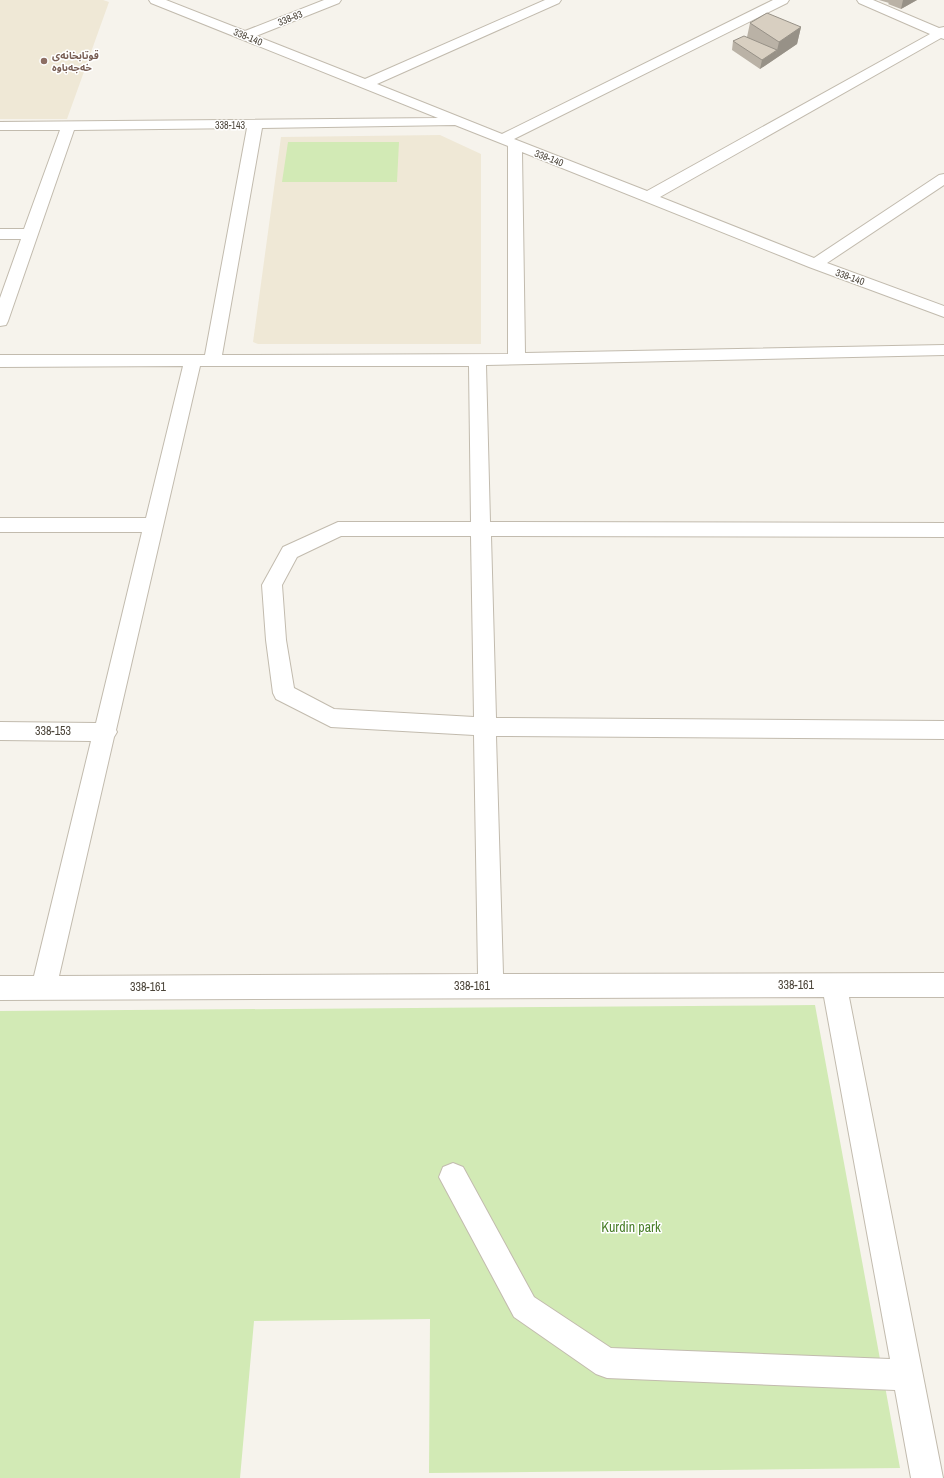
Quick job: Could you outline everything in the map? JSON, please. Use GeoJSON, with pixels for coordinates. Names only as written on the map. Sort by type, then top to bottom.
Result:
{"type":"FeatureCollection","features":[{"type":"Feature","properties":{"kind":"street","name":"338-140"},"geometry":{"type":"LineString","coordinates":[[155,0],[815,264],[944,312]]}},
{"type":"Feature","properties":{"kind":"street","name":"338-83"},"geometry":{"type":"LineString","coordinates":[[245,36],[334,0]]}},
{"type":"Feature","properties":{"kind":"street"},"geometry":{"type":"LineString","coordinates":[[366,84],[555,0]]}},
{"type":"Feature","properties":{"kind":"street"},"geometry":{"type":"LineString","coordinates":[[517,359],[508,142],[783,0]]}},
{"type":"Feature","properties":{"kind":"street"},"geometry":{"type":"LineString","coordinates":[[863,0],[942,33]]}},
{"type":"Feature","properties":{"kind":"street"},"geometry":{"type":"LineString","coordinates":[[648,196],[942,33]]}},
{"type":"Feature","properties":{"kind":"street","name":"338-143"},"geometry":{"type":"LineString","coordinates":[[0,126],[255,125],[460,122]]}},
{"type":"Feature","properties":{"kind":"street"},"geometry":{"type":"LineString","coordinates":[[44,987],[106,732],[154,525],[203,360],[255,125]]}},
{"type":"Feature","properties":{"kind":"street"},"geometry":{"type":"LineString","coordinates":[[0,321],[68,126]]}},
{"type":"Feature","properties":{"kind":"street"},"geometry":{"type":"LineString","coordinates":[[815,264],[944,178]]}},
{"type":"Feature","properties":{"kind":"street"},"geometry":{"type":"LineString","coordinates":[[0,234],[30,234]]}},
{"type":"Feature","properties":{"kind":"street"},"geometry":{"type":"LineString","coordinates":[[0,360],[477,360],[944,350]]}},
{"type":"Feature","properties":{"kind":"street"},"geometry":{"type":"LineString","coordinates":[[477,360],[491,986]]}},
{"type":"Feature","properties":{"kind":"street"},"geometry":{"type":"LineString","coordinates":[[0,525],[154,525]]}},
{"type":"Feature","properties":{"kind":"street"},"geometry":{"type":"LineString","coordinates":[[944,530],[480,528],[338,529],[290,552],[272,585],[276,640],[284,693],[331,718],[485,727],[944,730]]}},
{"type":"Feature","properties":{"kind":"street","name":"338-153"},"geometry":{"type":"LineString","coordinates":[[0,731],[106,732]]}},
{"type":"Feature","properties":{"kind":"street"},"geometry":{"type":"LineString","coordinates":[[834,985],[928,1478]]}},
{"type":"Feature","properties":{"kind":"street","name":"338-161"},"geometry":{"type":"LineString","coordinates":[[0,988],[944,985]]}},
{"type":"Feature","properties":{"kind":"street"},"geometry":{"type":"LineString","coordinates":[[453,1177],[524,1307],[607,1363],[908,1375]]}},
{"type":"Feature","properties":{"kind":"shaded area","name":"قوتابخانەی خەجەباوە"},"geometry":{"type":"Polygon","coordinates":[[[0,0],[103,0],[109,2],[67,119],[0,119],[0,0]]]}},
{"type":"Feature","properties":{"kind":"shaded area"},"geometry":{"type":"Polygon","coordinates":[[[440,135],[481,154],[481,344],[258,344],[253,342],[281,137],[440,135]]]}},
{"type":"Feature","properties":{"kind":"green space"},"geometry":{"type":"Polygon","coordinates":[[[288,142],[399,142],[397,182],[282,182],[288,142]]]}},
{"type":"Feature","properties":{"kind":"green space","name":"Kurdin park"},"geometry":{"type":"Polygon","coordinates":[[[815,1005],[900,1468],[429,1473],[430,1319],[254,1321],[240,1478],[0,1478],[0,1011],[815,1005]]]}},
{"type":"Feature","properties":{"kind":"building"},"geometry":{"type":"Polygon","coordinates":[[[767,13],[801,27],[779,42],[750,23],[767,13]]]}},
{"type":"Feature","properties":{"kind":"building"},"geometry":{"type":"Polygon","coordinates":[[[744,36],[777,50],[762,60],[733,41],[744,36]]]}},
{"type":"Feature","properties":{"kind":"place","name":"قوتابخانەی خەجەباوە"},"geometry":{"type":"Point","coordinates":[44,61]}}]}
